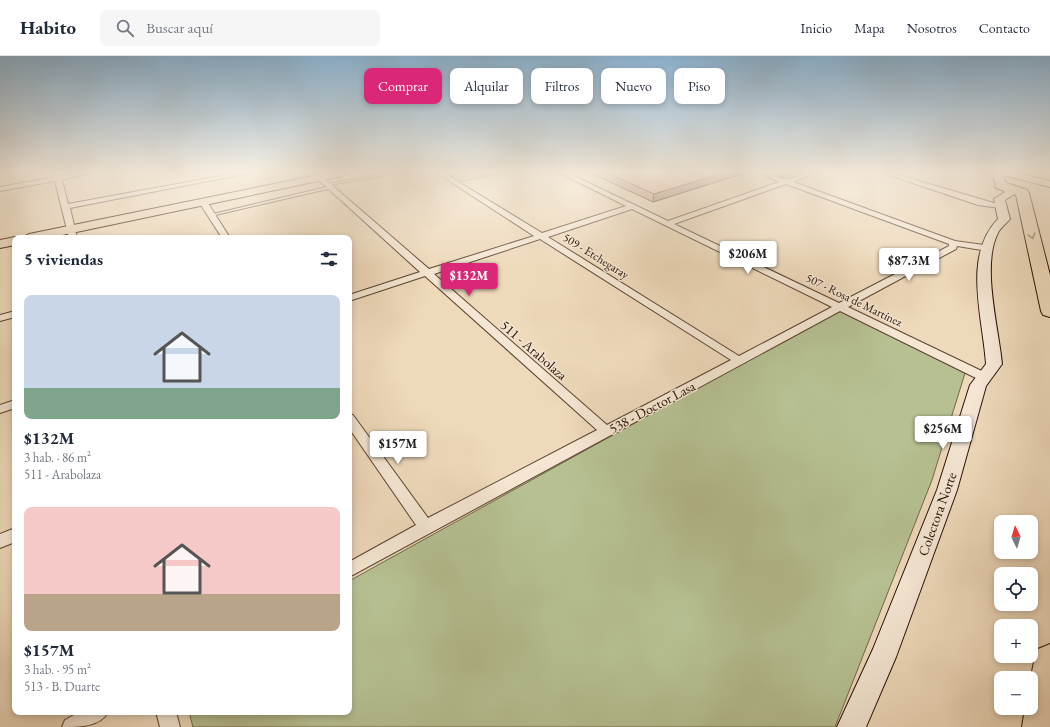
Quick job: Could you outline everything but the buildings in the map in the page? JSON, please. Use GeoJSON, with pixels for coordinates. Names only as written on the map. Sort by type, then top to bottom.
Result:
{"type":"FeatureCollection","features":[{"type":"Feature","properties":{"kind":"highway"},"geometry":{"type":"LineString","coordinates":[[1025,204],[1037,262],[1050,311]]}},
{"type":"Feature","properties":{"kind":"highway"},"geometry":{"type":"LineString","coordinates":[[1040,727],[1050,661]]}},
{"type":"Feature","properties":{"kind":"main road"},"geometry":{"type":"LineString","coordinates":[[61,235],[72,234],[194,204]]}},
{"type":"Feature","properties":{"kind":"main road"},"geometry":{"type":"LineString","coordinates":[[0,244],[12,242]]}},
{"type":"Feature","properties":{"kind":"street"},"geometry":{"type":"LineString","coordinates":[[72,234],[65,207],[77,204]]}},
{"type":"Feature","properties":{"kind":"street"},"geometry":{"type":"LineString","coordinates":[[204,204],[224,235]]}},
{"type":"Feature","properties":{"kind":"street","name":"511 - Arabolaza"},"geometry":{"type":"LineString","coordinates":[[350,204],[606,431]]}},
{"type":"Feature","properties":{"kind":"street","name":"509 - Etchegaray"},"geometry":{"type":"LineString","coordinates":[[491,204],[740,361]]}},
{"type":"Feature","properties":{"kind":"street","name":"507 - Rosa de Martínez"},"geometry":{"type":"LineString","coordinates":[[627,204],[984,377]]}},
{"type":"Feature","properties":{"kind":"street"},"geometry":{"type":"LineString","coordinates":[[666,224],[721,204]]}},
{"type":"Feature","properties":{"kind":"street"},"geometry":{"type":"LineString","coordinates":[[849,204],[953,243],[988,248]]}},
{"type":"Feature","properties":{"kind":"street"},"geometry":{"type":"LineString","coordinates":[[989,204],[1000,206]]}},
{"type":"Feature","properties":{"kind":"street","name":"Colectora Norte"},"geometry":{"type":"LineString","coordinates":[[850,727],[883,658],[947,490],[978,385],[994,364],[986,300],[986,257],[991,234],[1004,218],[1000,206]]}},
{"type":"Feature","properties":{"kind":"street"},"geometry":{"type":"LineString","coordinates":[[352,297],[632,207]]}},
{"type":"Feature","properties":{"kind":"street","name":"538 - Doctor Lasa"},"geometry":{"type":"LineString","coordinates":[[352,568],[426,527],[953,247],[953,243]]}},
{"type":"Feature","properties":{"kind":"street"},"geometry":{"type":"LineString","coordinates":[[0,318],[12,315]]}},
{"type":"Feature","properties":{"kind":"street"},"geometry":{"type":"LineString","coordinates":[[0,409],[12,405]]}},
{"type":"Feature","properties":{"kind":"street"},"geometry":{"type":"LineString","coordinates":[[352,422],[426,527]]}},
{"type":"Feature","properties":{"kind":"street"},"geometry":{"type":"LineString","coordinates":[[0,541],[12,536]]}},
{"type":"Feature","properties":{"kind":"street"},"geometry":{"type":"LineString","coordinates":[[72,727],[93,715]]}},
{"type":"Feature","properties":{"kind":"street"},"geometry":{"type":"LineString","coordinates":[[167,715],[170,727]]}},
{"type":"Feature","properties":{"kind":"lane"},"geometry":{"type":"LineString","coordinates":[[211,215],[245,204]]}},
{"type":"Feature","properties":{"kind":"green space"},"geometry":{"type":"Polygon","coordinates":[[[839,310],[965,373],[932,480],[835,727],[193,727],[190,715],[352,715],[352,579],[839,310]]]}}]}
